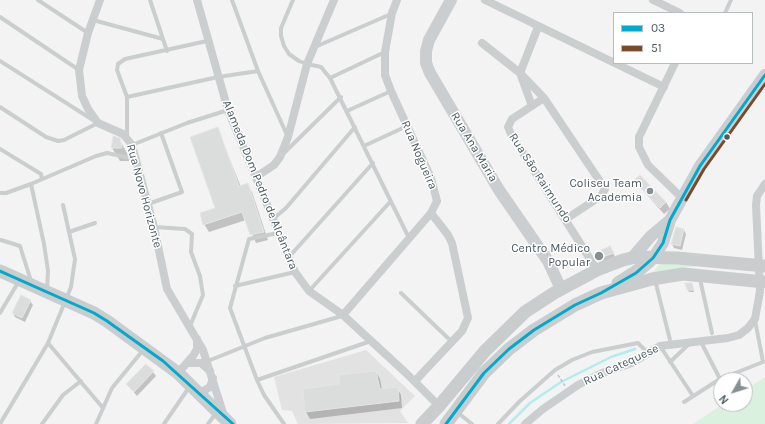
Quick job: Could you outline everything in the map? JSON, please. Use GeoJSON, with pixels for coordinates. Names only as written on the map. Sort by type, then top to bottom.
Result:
{"type":"FeatureCollection","features":[{"type":"Feature","properties":{"kind":"main road"},"geometry":{"type":"LineString","coordinates":[[422,424],[485,351],[525,312],[561,289],[597,270],[632,258],[677,258],[762,266]]}},
{"type":"Feature","properties":{"kind":"main road"},"geometry":{"type":"LineString","coordinates":[[446,424],[484,373],[509,349],[534,330],[574,305],[601,293],[636,273],[653,258]]}},
{"type":"Feature","properties":{"kind":"main road"},"geometry":{"type":"LineString","coordinates":[[0,271],[100,317],[178,373],[226,419]]}},
{"type":"Feature","properties":{"kind":"main road"},"geometry":{"type":"LineString","coordinates":[[601,293],[655,279],[683,274],[699,274],[762,281]]}},
{"type":"Feature","properties":{"kind":"street"},"geometry":{"type":"LineString","coordinates":[[98,123],[88,109],[82,96],[79,70],[88,33],[100,0]]}},
{"type":"Feature","properties":{"kind":"street","name":"Alameda Dom Pedro de Alcântara"},"geometry":{"type":"LineString","coordinates":[[197,0],[207,41],[228,110],[295,272],[309,291],[343,315],[415,381],[439,406]]}},
{"type":"Feature","properties":{"kind":"street"},"geometry":{"type":"LineString","coordinates":[[256,177],[274,166],[280,157],[288,137],[307,64],[334,0]]}},
{"type":"Feature","properties":{"kind":"street","name":"Rua Nogueira"},"geometry":{"type":"LineString","coordinates":[[397,0],[392,13],[384,52],[384,67],[390,91],[431,178],[436,194],[435,206],[431,213]]}},
{"type":"Feature","properties":{"kind":"street","name":"Rua Ana Maria"},"geometry":{"type":"LineString","coordinates":[[450,0],[429,40],[426,51],[426,63],[430,73],[499,190],[548,261],[561,289]]}},
{"type":"Feature","properties":{"kind":"street"},"geometry":{"type":"LineString","coordinates":[[485,0],[613,63]]}},
{"type":"Feature","properties":{"kind":"street"},"geometry":{"type":"LineString","coordinates":[[653,0],[678,12]]}},
{"type":"Feature","properties":{"kind":"street"},"geometry":{"type":"LineString","coordinates":[[532,106],[520,73],[538,27]]}},
{"type":"Feature","properties":{"kind":"street"},"geometry":{"type":"LineString","coordinates":[[482,43],[520,73],[544,98],[605,189],[601,196],[566,219]]}},
{"type":"Feature","properties":{"kind":"street"},"geometry":{"type":"LineString","coordinates":[[616,64],[664,87]]}},
{"type":"Feature","properties":{"kind":"street"},"geometry":{"type":"LineString","coordinates":[[675,64],[639,137],[639,147],[648,165],[682,198]]}},
{"type":"Feature","properties":{"kind":"street"},"geometry":{"type":"LineString","coordinates":[[653,258],[663,243],[670,220],[700,166],[765,75]]}},
{"type":"Feature","properties":{"kind":"street","name":"Rua São Raimundo"},"geometry":{"type":"LineString","coordinates":[[544,98],[512,118],[508,127],[597,270]]}},
{"type":"Feature","properties":{"kind":"street","name":"Rua Novo Horizonte"},"geometry":{"type":"LineString","coordinates":[[98,123],[118,131],[128,137],[132,145],[154,227],[167,289],[190,326],[208,361],[226,419]]}},
{"type":"Feature","properties":{"kind":"street"},"geometry":{"type":"LineString","coordinates":[[755,319],[762,281],[756,205],[757,196],[765,184]]}},
{"type":"Feature","properties":{"kind":"street"},"geometry":{"type":"LineString","coordinates":[[343,315],[431,213],[448,235],[452,243],[467,310],[466,325],[452,343],[415,381]]}},
{"type":"Feature","properties":{"kind":"street"},"geometry":{"type":"LineString","coordinates":[[632,258],[651,236],[670,220]]}},
{"type":"Feature","properties":{"kind":"street","name":"Rua Catequese"},"geometry":{"type":"LineString","coordinates":[[525,424],[543,409],[578,385],[632,363],[660,346],[698,342],[739,335],[748,328],[755,319]]}},
{"type":"Feature","properties":{"kind":"street"},"geometry":{"type":"LineString","coordinates":[[178,373],[188,363],[196,351],[196,338]]}},
{"type":"Feature","properties":{"kind":"street"},"geometry":{"type":"LineString","coordinates":[[188,363],[197,362],[203,364],[213,377],[210,386],[196,389]]}},
{"type":"Feature","properties":{"kind":"lane"},"geometry":{"type":"LineString","coordinates":[[38,0],[88,33]]}},
{"type":"Feature","properties":{"kind":"lane"},"geometry":{"type":"LineString","coordinates":[[150,0],[167,51]]}},
{"type":"Feature","properties":{"kind":"lane"},"geometry":{"type":"LineString","coordinates":[[232,0],[258,71],[288,137]]}},
{"type":"Feature","properties":{"kind":"lane"},"geometry":{"type":"LineString","coordinates":[[294,0],[282,28],[281,36],[284,46],[289,54],[307,64],[321,67],[330,78],[341,97],[390,202],[409,238]]}},
{"type":"Feature","properties":{"kind":"lane"},"geometry":{"type":"LineString","coordinates":[[725,12],[731,0]]}},
{"type":"Feature","properties":{"kind":"lane"},"geometry":{"type":"LineString","coordinates":[[314,48],[392,13]]}},
{"type":"Feature","properties":{"kind":"lane"},"geometry":{"type":"LineString","coordinates":[[0,17],[79,70]]}},
{"type":"Feature","properties":{"kind":"lane"},"geometry":{"type":"LineString","coordinates":[[93,20],[163,39]]}},
{"type":"Feature","properties":{"kind":"lane"},"geometry":{"type":"LineString","coordinates":[[128,137],[127,97],[117,70],[118,64],[125,59],[207,41]]}},
{"type":"Feature","properties":{"kind":"lane"},"geometry":{"type":"LineString","coordinates":[[330,78],[384,52]]}},
{"type":"Feature","properties":{"kind":"lane"},"geometry":{"type":"LineString","coordinates":[[0,61],[98,123]]}},
{"type":"Feature","properties":{"kind":"lane"},"geometry":{"type":"LineString","coordinates":[[127,97],[218,77],[258,71]]}},
{"type":"Feature","properties":{"kind":"lane"},"geometry":{"type":"LineString","coordinates":[[347,111],[390,91]]}},
{"type":"Feature","properties":{"kind":"lane"},"geometry":{"type":"LineString","coordinates":[[280,157],[341,97]]}},
{"type":"Feature","properties":{"kind":"lane"},"geometry":{"type":"LineString","coordinates":[[0,108],[46,137],[58,141],[64,140],[98,123]]}},
{"type":"Feature","properties":{"kind":"lane"},"geometry":{"type":"LineString","coordinates":[[132,145],[186,123],[228,110]]}},
{"type":"Feature","properties":{"kind":"lane"},"geometry":{"type":"LineString","coordinates":[[364,146],[407,126]]}},
{"type":"Feature","properties":{"kind":"lane"},"geometry":{"type":"LineString","coordinates":[[272,219],[286,208],[355,127]]}},
{"type":"Feature","properties":{"kind":"lane"},"geometry":{"type":"LineString","coordinates":[[148,204],[182,192],[161,133]]}},
{"type":"Feature","properties":{"kind":"lane"},"geometry":{"type":"LineString","coordinates":[[0,149],[41,174],[42,179]]}},
{"type":"Feature","properties":{"kind":"lane"},"geometry":{"type":"LineString","coordinates":[[0,193],[6,193],[31,184],[80,161],[107,153],[135,159]]}},
{"type":"Feature","properties":{"kind":"lane"},"geometry":{"type":"LineString","coordinates":[[288,258],[373,163]]}},
{"type":"Feature","properties":{"kind":"lane"},"geometry":{"type":"LineString","coordinates":[[31,184],[44,244],[48,271],[46,292]]}},
{"type":"Feature","properties":{"kind":"lane"},"geometry":{"type":"LineString","coordinates":[[309,291],[390,202]]}},
{"type":"Feature","properties":{"kind":"lane"},"geometry":{"type":"LineString","coordinates":[[0,424],[48,343],[71,287],[75,259],[63,205]]}},
{"type":"Feature","properties":{"kind":"lane"},"geometry":{"type":"LineString","coordinates":[[69,232],[95,223]]}},
{"type":"Feature","properties":{"kind":"lane"},"geometry":{"type":"LineString","coordinates":[[154,227],[185,229],[192,234],[191,252],[202,282],[203,295],[190,326]]}},
{"type":"Feature","properties":{"kind":"lane"},"geometry":{"type":"LineString","coordinates":[[278,233],[249,239],[230,308],[257,380],[264,395],[284,424]]}},
{"type":"Feature","properties":{"kind":"lane"},"geometry":{"type":"LineString","coordinates":[[1,240],[20,246],[32,285]]}},
{"type":"Feature","properties":{"kind":"lane"},"geometry":{"type":"LineString","coordinates":[[235,286],[295,272]]}},
{"type":"Feature","properties":{"kind":"lane"},"geometry":{"type":"LineString","coordinates":[[699,274],[712,333]]}},
{"type":"Feature","properties":{"kind":"lane"},"geometry":{"type":"LineString","coordinates":[[655,279],[671,344]]}},
{"type":"Feature","properties":{"kind":"lane"},"geometry":{"type":"LineString","coordinates":[[0,313],[20,280]]}},
{"type":"Feature","properties":{"kind":"lane"},"geometry":{"type":"LineString","coordinates":[[401,293],[452,343]]}},
{"type":"Feature","properties":{"kind":"lane"},"geometry":{"type":"LineString","coordinates":[[208,361],[265,338],[343,315]]}},
{"type":"Feature","properties":{"kind":"lane"},"geometry":{"type":"LineString","coordinates":[[738,372],[763,362],[755,319]]}},
{"type":"Feature","properties":{"kind":"lane"},"geometry":{"type":"LineString","coordinates":[[257,380],[371,341]]}},
{"type":"Feature","properties":{"kind":"lane"},"geometry":{"type":"LineString","coordinates":[[670,362],[685,347],[698,342],[716,372]]}},
{"type":"Feature","properties":{"kind":"lane"},"geometry":{"type":"LineString","coordinates":[[48,343],[81,380],[103,408]]}},
{"type":"Feature","properties":{"kind":"lane"},"geometry":{"type":"LineString","coordinates":[[498,424],[520,401],[555,370],[572,360],[592,352],[638,343],[648,353]]}},
{"type":"Feature","properties":{"kind":"lane"},"geometry":{"type":"LineString","coordinates":[[660,346],[693,396]]}},
{"type":"Feature","properties":{"kind":"lane"},"geometry":{"type":"LineString","coordinates":[[96,424],[118,380],[145,348]]}},
{"type":"Feature","properties":{"kind":"lane"},"geometry":{"type":"LineString","coordinates":[[42,424],[63,395],[81,380]]}},
{"type":"Feature","properties":{"kind":"lane"},"geometry":{"type":"LineString","coordinates":[[684,402],[713,383]]}},
{"type":"Feature","properties":{"kind":"lane"},"geometry":{"type":"LineString","coordinates":[[164,424],[196,389]]}},
{"type":"Feature","properties":{"kind":"lane"},"geometry":{"type":"LineString","coordinates":[[455,411],[472,424]]}},
{"type":"Feature","properties":{"kind":"lane"},"geometry":{"type":"LineString","coordinates":[[208,424],[226,419]]}},
{"type":"Feature","properties":{"kind":"path"},"geometry":{"type":"LineString","coordinates":[[559,377],[564,384]]}},
{"type":"Feature","properties":{"kind":"shaded area"},"geometry":{"type":"Polygon","coordinates":[[[366,350],[415,396],[400,411],[408,423],[298,424],[292,411],[282,410],[274,377],[366,350]]]}},
{"type":"Feature","properties":{"kind":"green space"},"geometry":{"type":"Polygon","coordinates":[[[661,263],[696,266],[653,272],[661,263]]]}},
{"type":"Feature","properties":{"kind":"green space"},"geometry":{"type":"Polygon","coordinates":[[[765,377],[765,424],[693,424],[713,411],[713,412],[753,412],[753,385],[765,377]]]}},
{"type":"Feature","properties":{"kind":"building"},"geometry":{"type":"Polygon","coordinates":[[[218,127],[239,186],[248,183],[264,232],[250,235],[242,212],[203,225],[200,213],[215,208],[190,137],[218,127]]]}},
{"type":"Feature","properties":{"kind":"building"},"geometry":{"type":"Polygon","coordinates":[[[113,136],[120,138],[122,148],[111,148],[113,136]]]}},
{"type":"Feature","properties":{"kind":"building","name":"Coliseu Team Academia"},"geometry":{"type":"Polygon","coordinates":[[[640,175],[666,202],[660,208],[634,180],[640,175]]]}},
{"type":"Feature","properties":{"kind":"building"},"geometry":{"type":"Polygon","coordinates":[[[676,227],[684,229],[680,246],[671,244],[676,227]]]}},
{"type":"Feature","properties":{"kind":"building"},"geometry":{"type":"Polygon","coordinates":[[[610,246],[614,253],[597,259],[593,254],[610,246]]]}},
{"type":"Feature","properties":{"kind":"building"},"geometry":{"type":"Polygon","coordinates":[[[685,283],[692,283],[694,290],[687,290],[685,283]]]}},
{"type":"Feature","properties":{"kind":"building"},"geometry":{"type":"Polygon","coordinates":[[[21,295],[31,300],[22,318],[12,313],[21,295]]]}},
{"type":"Feature","properties":{"kind":"building"},"geometry":{"type":"Polygon","coordinates":[[[146,364],[154,371],[134,392],[126,384],[146,364]]]}},
{"type":"Feature","properties":{"kind":"building"},"geometry":{"type":"Polygon","coordinates":[[[376,371],[380,389],[398,387],[399,401],[305,412],[303,389],[339,384],[339,375],[376,371]]]}},
{"type":"Feature","properties":{"kind":"waterway"},"geometry":{"type":"LineString","coordinates":[[509,424],[530,403],[561,382],[611,357],[635,349]]}},
{"type":"Feature","properties":{"kind":"transit line","name":"03"},"geometry":{"type":"LineString","coordinates":[[446,424],[484,373],[509,349],[534,330],[575,305],[601,293],[636,273],[653,258],[663,243],[670,220],[700,166],[765,75]]}},
{"type":"Feature","properties":{"kind":"transit line","name":"51"},"geometry":{"type":"LineString","coordinates":[[686,200],[704,169],[765,84]]}},
{"type":"Feature","properties":{"kind":"transit line","name":"03"},"geometry":{"type":"LineString","coordinates":[[0,271],[94,313],[107,321],[163,361],[233,424]]}},
{"type":"Feature","properties":{"kind":"place","name":"Coliseu Team Academia"},"geometry":{"type":"Point","coordinates":[650,191]}},
{"type":"Feature","properties":{"kind":"place","name":"Centro Médico Popular"},"geometry":{"type":"Point","coordinates":[599,256]}}]}
